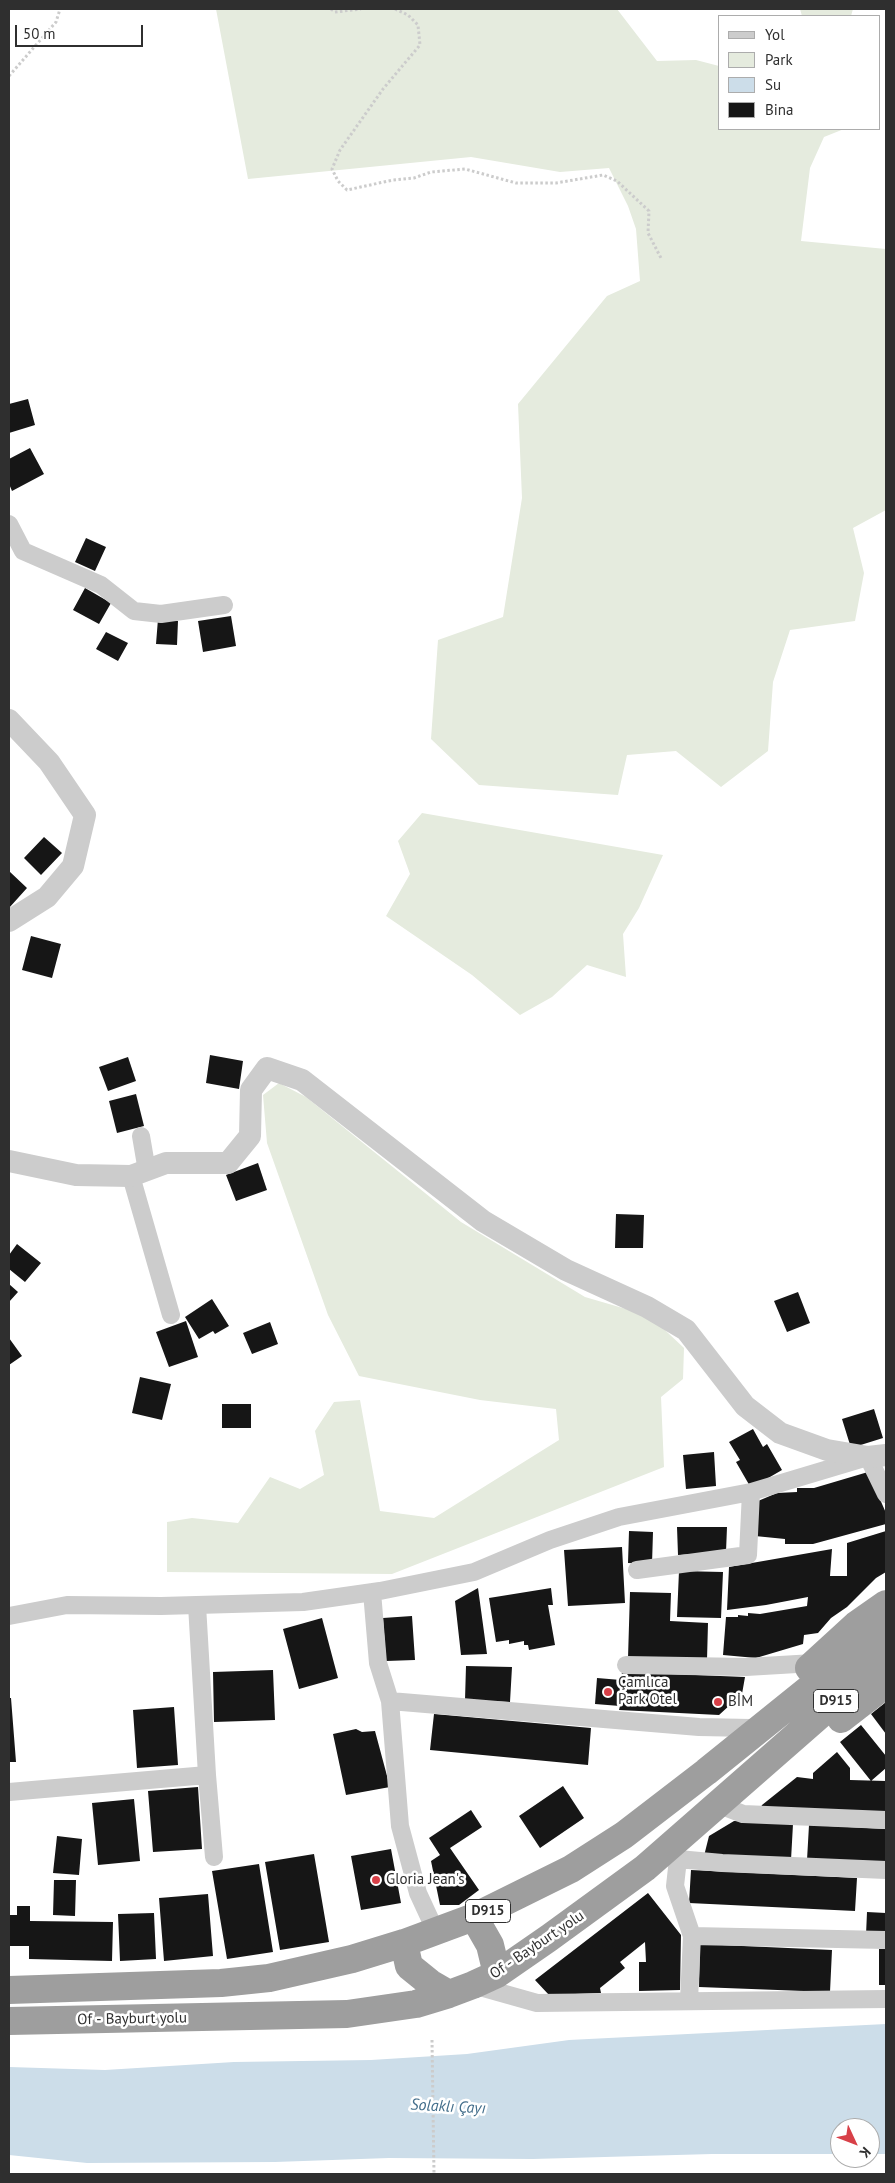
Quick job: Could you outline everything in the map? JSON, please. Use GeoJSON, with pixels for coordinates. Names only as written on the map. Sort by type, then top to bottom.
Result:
{"type":"FeatureCollection","features":[{"type":"Feature","properties":{"kind":"highway"},"geometry":{"type":"LineString","coordinates":[[720,1761],[814,1663],[856,1625],[886,1604]]}},
{"type":"Feature","properties":{"kind":"highway","name":"D915"},"geometry":{"type":"LineString","coordinates":[[9,1990],[242,1982],[352,1959],[436,1932],[474,1917],[527,1892],[595,1855],[658,1810],[886,1627]]}},
{"type":"Feature","properties":{"kind":"highway","name":"Of - Bayburt yolu"},"geometry":{"type":"LineString","coordinates":[[9,2021],[339,2014],[416,2004],[473,1984],[673,1853],[717,1804],[886,1657]]}},
{"type":"Feature","properties":{"kind":"highway"},"geometry":{"type":"LineString","coordinates":[[786,1745],[811,1739],[834,1724],[886,1684]]}},
{"type":"Feature","properties":{"kind":"highway"},"geometry":{"type":"LineString","coordinates":[[404,1943],[409,1966],[430,1983],[473,1984],[490,1944],[474,1917]]}},
{"type":"Feature","properties":{"kind":"street"},"geometry":{"type":"LineString","coordinates":[[9,524],[23,551],[101,585],[134,611],[161,614],[224,604]]}},
{"type":"Feature","properties":{"kind":"street"},"geometry":{"type":"LineString","coordinates":[[9,720],[49,762],[85,814],[72,866],[47,897],[9,921]]}},
{"type":"Feature","properties":{"kind":"street"},"geometry":{"type":"LineString","coordinates":[[9,1161],[76,1175],[139,1173],[166,1163],[228,1163],[250,1136],[251,1090],[267,1068],[302,1080],[484,1221],[566,1270],[647,1306],[686,1330],[745,1406],[780,1433],[827,1450],[877,1456]]}},
{"type":"Feature","properties":{"kind":"street"},"geometry":{"type":"LineString","coordinates":[[142,1136],[139,1173],[171,1315]]}},
{"type":"Feature","properties":{"kind":"street"},"geometry":{"type":"LineString","coordinates":[[9,1616],[67,1605],[197,1605],[303,1602],[372,1592],[474,1572],[550,1540],[619,1517],[751,1492],[877,1456]]}},
{"type":"Feature","properties":{"kind":"street"},"geometry":{"type":"LineString","coordinates":[[877,1456],[886,1494]]}},
{"type":"Feature","properties":{"kind":"street"},"geometry":{"type":"LineString","coordinates":[[637,1570],[748,1554],[751,1492]]}},
{"type":"Feature","properties":{"kind":"street"},"geometry":{"type":"LineString","coordinates":[[372,1592],[378,1663],[390,1701],[400,1826],[418,1893],[436,1932]]}},
{"type":"Feature","properties":{"kind":"street"},"geometry":{"type":"LineString","coordinates":[[197,1605],[214,1858]]}},
{"type":"Feature","properties":{"kind":"street"},"geometry":{"type":"LineString","coordinates":[[626,1665],[746,1667],[814,1663]]}},
{"type":"Feature","properties":{"kind":"street"},"geometry":{"type":"LineString","coordinates":[[390,1701],[699,1727],[751,1728]]}},
{"type":"Feature","properties":{"kind":"street"},"geometry":{"type":"LineString","coordinates":[[9,1792],[207,1775]]}},
{"type":"Feature","properties":{"kind":"street"},"geometry":{"type":"LineString","coordinates":[[717,1804],[742,1814],[886,1820]]}},
{"type":"Feature","properties":{"kind":"street"},"geometry":{"type":"LineString","coordinates":[[689,2000],[692,1936],[675,1886],[673,1853],[722,1863],[886,1870]]}},
{"type":"Feature","properties":{"kind":"street"},"geometry":{"type":"LineString","coordinates":[[692,1936],[886,1940]]}},
{"type":"Feature","properties":{"kind":"street"},"geometry":{"type":"LineString","coordinates":[[473,1984],[537,2003],[886,1999]]}},
{"type":"Feature","properties":{"kind":"path"},"geometry":{"type":"LineString","coordinates":[[9,76],[56,22],[60,9]]}},
{"type":"Feature","properties":{"kind":"path"},"geometry":{"type":"LineString","coordinates":[[331,9],[335,12],[361,9]]}},
{"type":"Feature","properties":{"kind":"path"},"geometry":{"type":"LineString","coordinates":[[395,9],[408,15],[418,25],[420,45],[383,89],[340,150],[332,169],[347,190],[393,180],[414,178],[432,172],[465,170],[516,183],[556,183],[603,175],[617,181],[649,210],[648,233],[662,260]]}},
{"type":"Feature","properties":{"kind":"path"},"geometry":{"type":"LineString","coordinates":[[432,2040],[434,2174]]}},
{"type":"Feature","properties":{"kind":"green space"},"geometry":{"type":"Polygon","coordinates":[[[216,9],[617,9],[657,61],[696,60],[718,66],[718,130],[842,130],[824,137],[810,168],[801,241],[886,249],[886,510],[853,528],[864,573],[855,621],[790,630],[773,682],[768,751],[721,787],[676,751],[627,755],[618,795],[479,785],[431,739],[438,640],[503,617],[522,498],[518,404],[607,296],[640,281],[636,229],[628,206],[609,168],[560,172],[471,157],[248,179],[216,9]]]}},
{"type":"Feature","properties":{"kind":"green space"},"geometry":{"type":"Polygon","coordinates":[[[800,9],[853,9],[851,15],[802,15],[800,9]]]}},
{"type":"Feature","properties":{"kind":"green space"},"geometry":{"type":"Polygon","coordinates":[[[422,813],[663,855],[639,908],[623,934],[626,977],[587,965],[552,997],[520,1015],[472,975],[386,916],[410,874],[398,841],[422,813]]]}},
{"type":"Feature","properties":{"kind":"green space"},"geometry":{"type":"Polygon","coordinates":[[[279,1083],[306,1097],[461,1222],[585,1297],[650,1316],[684,1348],[683,1379],[661,1397],[664,1467],[392,1574],[167,1572],[167,1522],[192,1518],[238,1523],[270,1477],[300,1489],[324,1475],[315,1431],[334,1402],[360,1400],[380,1511],[434,1518],[559,1440],[556,1409],[480,1400],[359,1376],[328,1315],[267,1143],[263,1095],[279,1083]]]}},
{"type":"Feature","properties":{"kind":"water","name":"Solaklı Çayı"},"geometry":{"type":"Polygon","coordinates":[[[886,2024],[886,2154],[880,2154],[880,2118],[830,2118],[830,2154],[87,2163],[9,2155],[9,2067],[105,2070],[234,2062],[371,2060],[467,2054],[569,2040],[886,2024]]]}},
{"type":"Feature","properties":{"kind":"building"},"geometry":{"type":"Polygon","coordinates":[[[28,399],[35,425],[9,433],[9,404],[28,399]]]}},
{"type":"Feature","properties":{"kind":"building"},"geometry":{"type":"Polygon","coordinates":[[[30,448],[44,474],[12,491],[9,484],[9,459],[30,448]]]}},
{"type":"Feature","properties":{"kind":"building"},"geometry":{"type":"Polygon","coordinates":[[[86,538],[106,547],[95,571],[75,562],[86,538]]]}},
{"type":"Feature","properties":{"kind":"building"},"geometry":{"type":"Polygon","coordinates":[[[85,588],[111,603],[99,624],[73,610],[85,588]]]}},
{"type":"Feature","properties":{"kind":"building"},"geometry":{"type":"Polygon","coordinates":[[[231,616],[236,646],[203,652],[198,621],[231,616]]]}},
{"type":"Feature","properties":{"kind":"building"},"geometry":{"type":"Polygon","coordinates":[[[158,619],[178,621],[177,645],[156,644],[158,619]]]}},
{"type":"Feature","properties":{"kind":"building"},"geometry":{"type":"Polygon","coordinates":[[[106,632],[128,643],[118,661],[96,649],[106,632]]]}},
{"type":"Feature","properties":{"kind":"building"},"geometry":{"type":"Polygon","coordinates":[[[44,837],[62,853],[41,875],[24,858],[44,837]]]}},
{"type":"Feature","properties":{"kind":"building"},"geometry":{"type":"Polygon","coordinates":[[[9,871],[27,888],[9,908],[9,871]]]}},
{"type":"Feature","properties":{"kind":"building"},"geometry":{"type":"Polygon","coordinates":[[[31,936],[61,944],[52,978],[22,970],[31,936]]]}},
{"type":"Feature","properties":{"kind":"building"},"geometry":{"type":"Polygon","coordinates":[[[210,1055],[243,1061],[239,1089],[206,1083],[210,1055]]]}},
{"type":"Feature","properties":{"kind":"building"},"geometry":{"type":"Polygon","coordinates":[[[128,1057],[136,1081],[108,1091],[99,1067],[128,1057]]]}},
{"type":"Feature","properties":{"kind":"building"},"geometry":{"type":"Polygon","coordinates":[[[136,1094],[144,1126],[117,1133],[109,1101],[136,1094]]]}},
{"type":"Feature","properties":{"kind":"building"},"geometry":{"type":"Polygon","coordinates":[[[258,1163],[267,1190],[236,1201],[226,1175],[258,1163]]]}},
{"type":"Feature","properties":{"kind":"building"},"geometry":{"type":"Polygon","coordinates":[[[616,1214],[644,1215],[643,1248],[615,1248],[616,1214]]]}},
{"type":"Feature","properties":{"kind":"building"},"geometry":{"type":"Polygon","coordinates":[[[17,1244],[41,1263],[25,1282],[9,1269],[9,1255],[17,1244]]]}},
{"type":"Feature","properties":{"kind":"building"},"geometry":{"type":"Polygon","coordinates":[[[9,1284],[18,1292],[9,1302],[9,1284]]]}},
{"type":"Feature","properties":{"kind":"building"},"geometry":{"type":"Polygon","coordinates":[[[798,1292],[810,1323],[787,1332],[774,1301],[798,1292]]]}},
{"type":"Feature","properties":{"kind":"building"},"geometry":{"type":"Polygon","coordinates":[[[212,1299],[229,1326],[215,1334],[213,1331],[199,1339],[185,1317],[212,1299]]]}},
{"type":"Feature","properties":{"kind":"building"},"geometry":{"type":"Polygon","coordinates":[[[186,1321],[198,1357],[169,1367],[156,1332],[186,1321]]]}},
{"type":"Feature","properties":{"kind":"building"},"geometry":{"type":"Polygon","coordinates":[[[270,1322],[278,1344],[252,1354],[243,1333],[270,1322]]]}},
{"type":"Feature","properties":{"kind":"building"},"geometry":{"type":"Polygon","coordinates":[[[9,1338],[22,1356],[9,1365],[9,1338]]]}},
{"type":"Feature","properties":{"kind":"building"},"geometry":{"type":"Polygon","coordinates":[[[140,1377],[171,1384],[162,1420],[132,1413],[140,1377]]]}},
{"type":"Feature","properties":{"kind":"building"},"geometry":{"type":"Polygon","coordinates":[[[222,1404],[251,1404],[251,1428],[222,1428],[222,1404]]]}},
{"type":"Feature","properties":{"kind":"building"},"geometry":{"type":"Polygon","coordinates":[[[874,1409],[883,1438],[851,1448],[842,1419],[874,1409]]]}},
{"type":"Feature","properties":{"kind":"building"},"geometry":{"type":"Polygon","coordinates":[[[753,1429],[763,1447],[767,1444],[782,1470],[751,1488],[736,1462],[740,1460],[729,1442],[753,1429]]]}},
{"type":"Feature","properties":{"kind":"building"},"geometry":{"type":"Polygon","coordinates":[[[714,1452],[716,1486],[686,1489],[683,1455],[714,1452]]]}},
{"type":"Feature","properties":{"kind":"building"},"geometry":{"type":"Polygon","coordinates":[[[868,1472],[886,1513],[886,1524],[813,1544],[785,1544],[785,1539],[755,1536],[758,1501],[777,1493],[797,1492],[797,1488],[814,1488],[868,1472]]]}},
{"type":"Feature","properties":{"kind":"building"},"geometry":{"type":"Polygon","coordinates":[[[677,1527],[727,1527],[726,1552],[678,1555],[677,1527]]]}},
{"type":"Feature","properties":{"kind":"building"},"geometry":{"type":"Polygon","coordinates":[[[629,1531],[653,1532],[652,1564],[628,1563],[629,1531]]]}},
{"type":"Feature","properties":{"kind":"building"},"geometry":{"type":"Polygon","coordinates":[[[886,1531],[886,1572],[876,1578],[847,1607],[831,1618],[818,1633],[804,1635],[803,1644],[756,1658],[723,1655],[726,1617],[748,1616],[748,1613],[760,1614],[807,1606],[808,1597],[727,1610],[729,1567],[832,1549],[830,1576],[847,1576],[847,1543],[886,1531]]]}},
{"type":"Feature","properties":{"kind":"building"},"geometry":{"type":"Polygon","coordinates":[[[622,1547],[625,1603],[568,1606],[564,1550],[622,1547]]]}},
{"type":"Feature","properties":{"kind":"building"},"geometry":{"type":"Polygon","coordinates":[[[679,1571],[723,1572],[721,1618],[677,1617],[679,1571]]]}},
{"type":"Feature","properties":{"kind":"building"},"geometry":{"type":"Polygon","coordinates":[[[478,1588],[487,1654],[461,1655],[455,1601],[478,1588]]]}},
{"type":"Feature","properties":{"kind":"building"},"geometry":{"type":"Polygon","coordinates":[[[551,1588],[553,1605],[548,1605],[555,1645],[529,1650],[528,1645],[524,1645],[524,1641],[509,1644],[509,1640],[496,1642],[489,1598],[551,1588]]]}},
{"type":"Feature","properties":{"kind":"building"},"geometry":{"type":"Polygon","coordinates":[[[630,1592],[671,1593],[670,1621],[708,1623],[707,1660],[628,1658],[630,1592]]]}},
{"type":"Feature","properties":{"kind":"building"},"geometry":{"type":"Polygon","coordinates":[[[412,1616],[415,1660],[386,1661],[383,1618],[412,1616]]]}},
{"type":"Feature","properties":{"kind":"building"},"geometry":{"type":"Polygon","coordinates":[[[322,1618],[338,1678],[299,1689],[283,1629],[322,1618]]]}},
{"type":"Feature","properties":{"kind":"building"},"geometry":{"type":"Polygon","coordinates":[[[466,1666],[512,1667],[510,1702],[465,1700],[466,1666]]]}},
{"type":"Feature","properties":{"kind":"building"},"geometry":{"type":"Polygon","coordinates":[[[273,1670],[275,1720],[214,1722],[213,1672],[273,1670]]]}},
{"type":"Feature","properties":{"kind":"building"},"geometry":{"type":"Polygon","coordinates":[[[622,1672],[745,1677],[742,1694],[719,1715],[619,1710],[620,1706],[595,1704],[597,1678],[621,1680],[622,1672]]]}},
{"type":"Feature","properties":{"kind":"building"},"geometry":{"type":"Polygon","coordinates":[[[9,1698],[11,1698],[16,1762],[9,1762],[9,1698]]]}},
{"type":"Feature","properties":{"kind":"building"},"geometry":{"type":"Polygon","coordinates":[[[886,1702],[886,1734],[871,1714],[886,1702]]]}},
{"type":"Feature","properties":{"kind":"building"},"geometry":{"type":"Polygon","coordinates":[[[174,1707],[178,1765],[137,1768],[133,1710],[174,1707]]]}},
{"type":"Feature","properties":{"kind":"building"},"geometry":{"type":"Polygon","coordinates":[[[434,1714],[591,1728],[588,1765],[430,1750],[434,1714]]]}},
{"type":"Feature","properties":{"kind":"building"},"geometry":{"type":"Polygon","coordinates":[[[861,1725],[886,1756],[886,1768],[871,1781],[840,1742],[861,1725]]]}},
{"type":"Feature","properties":{"kind":"building"},"geometry":{"type":"Polygon","coordinates":[[[356,1729],[362,1732],[375,1731],[390,1787],[346,1795],[333,1734],[356,1729]]]}},
{"type":"Feature","properties":{"kind":"building"},"geometry":{"type":"Polygon","coordinates":[[[837,1752],[850,1768],[850,1780],[886,1781],[886,1813],[760,1809],[762,1805],[797,1777],[813,1779],[813,1773],[837,1752]]]}},
{"type":"Feature","properties":{"kind":"building"},"geometry":{"type":"Polygon","coordinates":[[[563,1786],[584,1818],[540,1848],[519,1816],[563,1786]]]}},
{"type":"Feature","properties":{"kind":"building"},"geometry":{"type":"Polygon","coordinates":[[[198,1787],[202,1849],[153,1852],[148,1791],[198,1787]]]}},
{"type":"Feature","properties":{"kind":"building"},"geometry":{"type":"Polygon","coordinates":[[[134,1799],[140,1861],[98,1865],[92,1803],[134,1799]]]}},
{"type":"Feature","properties":{"kind":"building"},"geometry":{"type":"Polygon","coordinates":[[[471,1810],[482,1827],[450,1848],[479,1890],[459,1905],[440,1905],[431,1861],[440,1855],[429,1838],[471,1810]]]}},
{"type":"Feature","properties":{"kind":"building"},"geometry":{"type":"Polygon","coordinates":[[[734,1821],[793,1824],[791,1860],[704,1856],[709,1836],[734,1821]]]}},
{"type":"Feature","properties":{"kind":"building"},"geometry":{"type":"Polygon","coordinates":[[[809,1825],[886,1829],[886,1864],[807,1860],[809,1825]]]}},
{"type":"Feature","properties":{"kind":"building"},"geometry":{"type":"Polygon","coordinates":[[[57,1836],[82,1839],[79,1875],[53,1873],[57,1836]]]}},
{"type":"Feature","properties":{"kind":"building","name":"Gloria Jean's"},"geometry":{"type":"Polygon","coordinates":[[[391,1849],[401,1903],[361,1910],[351,1856],[391,1849]]]}},
{"type":"Feature","properties":{"kind":"building"},"geometry":{"type":"Polygon","coordinates":[[[314,1854],[329,1942],[280,1950],[265,1862],[314,1854]]]}},
{"type":"Feature","properties":{"kind":"building"},"geometry":{"type":"Polygon","coordinates":[[[259,1864],[273,1952],[227,1959],[212,1871],[259,1864]]]}},
{"type":"Feature","properties":{"kind":"building"},"geometry":{"type":"Polygon","coordinates":[[[691,1870],[857,1878],[855,1911],[689,1903],[691,1870]]]}},
{"type":"Feature","properties":{"kind":"building"},"geometry":{"type":"Polygon","coordinates":[[[54,1880],[76,1880],[75,1916],[53,1915],[54,1880]]]}},
{"type":"Feature","properties":{"kind":"building"},"geometry":{"type":"Polygon","coordinates":[[[648,1893],[681,1935],[680,1990],[639,1991],[639,1962],[646,1962],[645,1942],[620,1962],[625,1968],[600,1988],[601,1993],[549,1995],[535,1980],[648,1893]]]}},
{"type":"Feature","properties":{"kind":"building"},"geometry":{"type":"Polygon","coordinates":[[[208,1894],[213,1956],[164,1961],[159,1898],[208,1894]]]}},
{"type":"Feature","properties":{"kind":"building"},"geometry":{"type":"Polygon","coordinates":[[[17,1906],[30,1906],[30,1921],[113,1922],[112,1961],[29,1959],[29,1946],[9,1946],[9,1915],[17,1915],[17,1906]]]}},
{"type":"Feature","properties":{"kind":"building"},"geometry":{"type":"Polygon","coordinates":[[[867,1912],[886,1913],[886,1936],[866,1935],[867,1912]]]}},
{"type":"Feature","properties":{"kind":"building"},"geometry":{"type":"Polygon","coordinates":[[[154,1913],[156,1959],[120,1961],[118,1914],[154,1913]]]}},
{"type":"Feature","properties":{"kind":"building"},"geometry":{"type":"Polygon","coordinates":[[[700,1944],[832,1950],[830,1992],[699,1987],[700,1944]]]}},
{"type":"Feature","properties":{"kind":"building"},"geometry":{"type":"Polygon","coordinates":[[[879,1949],[886,1949],[886,1985],[879,1985],[879,1949]]]}},
{"type":"Feature","properties":{"kind":"place","name":"Çamlıca Park Otel"},"geometry":{"type":"Point","coordinates":[608,1692]}},
{"type":"Feature","properties":{"kind":"place","name":"BİM"},"geometry":{"type":"Point","coordinates":[718,1702]}},
{"type":"Feature","properties":{"kind":"place","name":"Gloria Jean's"},"geometry":{"type":"Point","coordinates":[376,1880]}}]}
